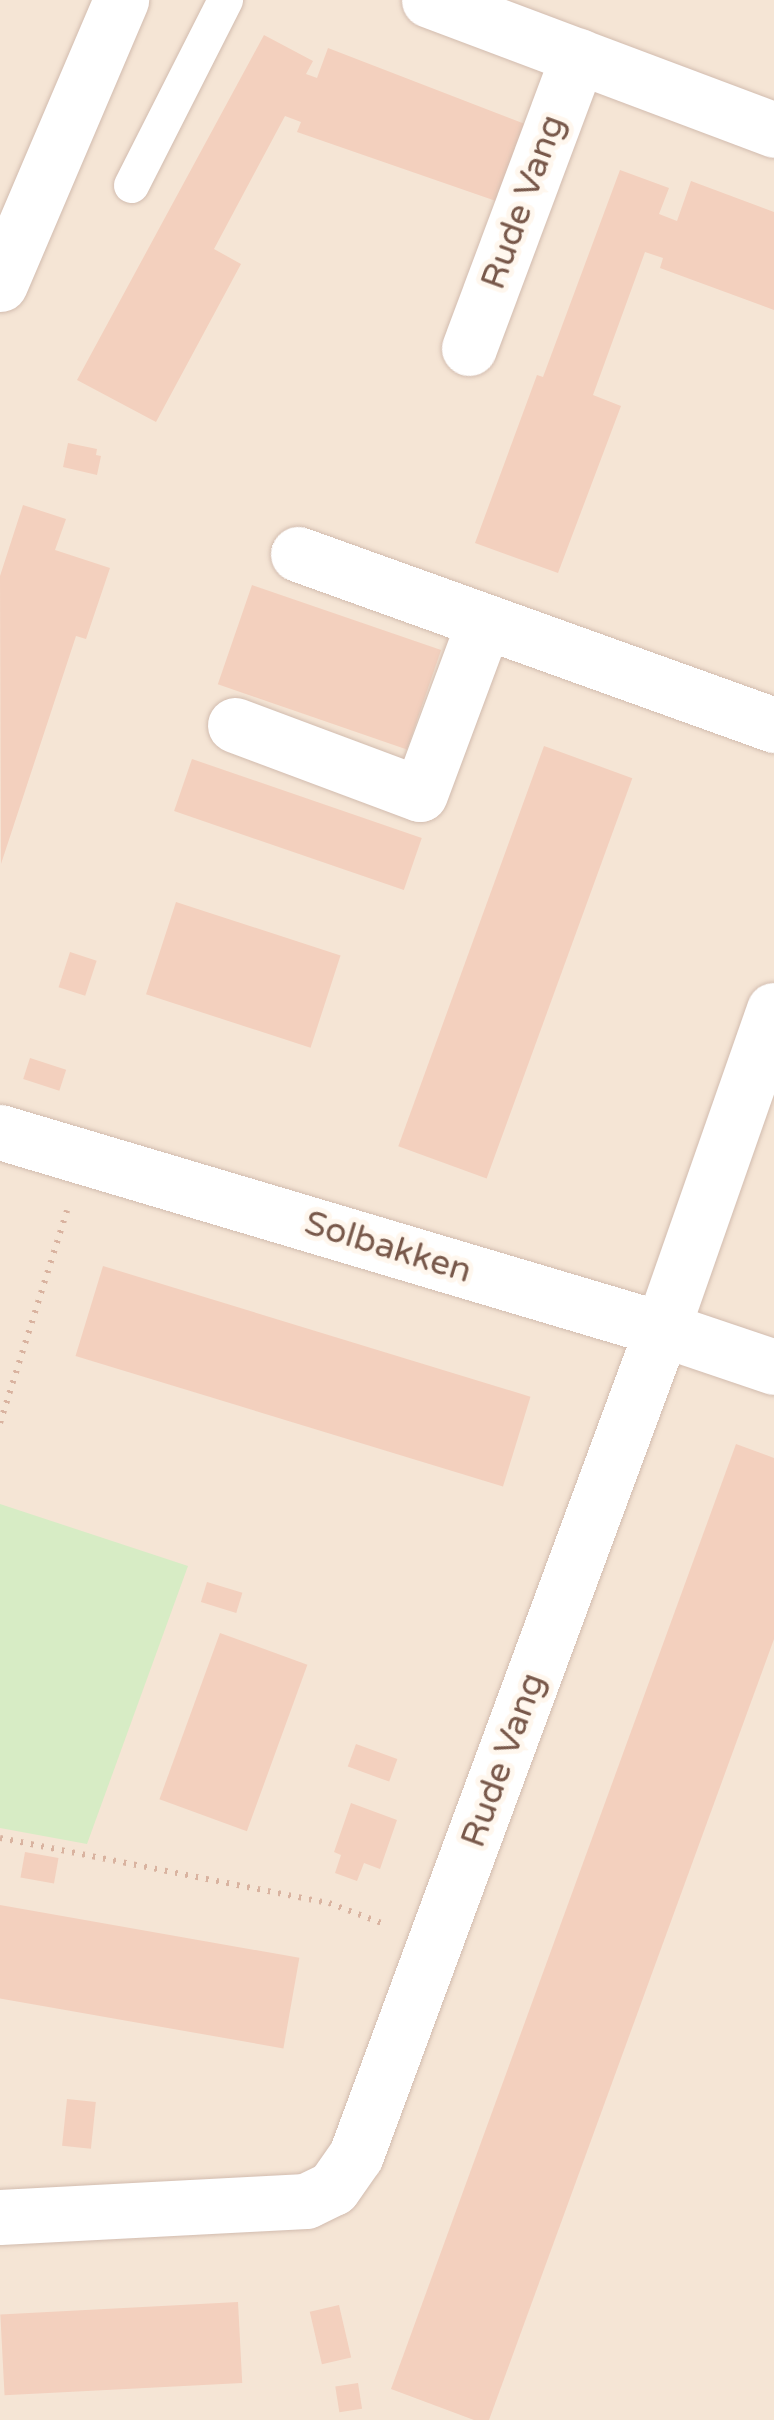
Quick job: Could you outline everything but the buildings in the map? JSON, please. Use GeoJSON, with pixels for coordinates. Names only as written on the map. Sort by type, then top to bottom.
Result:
{"type":"FeatureCollection","features":[{"type":"Feature","properties":{"kind":"street"},"geometry":{"type":"LineString","coordinates":[[0,284],[14,204],[122,0]]}},
{"type":"Feature","properties":{"kind":"street"},"geometry":{"type":"LineString","coordinates":[[430,0],[774,130]]}},
{"type":"Feature","properties":{"kind":"street","name":"Rude Vang"},"geometry":{"type":"LineString","coordinates":[[468,348],[578,56]]}},
{"type":"Feature","properties":{"kind":"street"},"geometry":{"type":"LineString","coordinates":[[298,554],[774,725]]}},
{"type":"Feature","properties":{"kind":"street"},"geometry":{"type":"LineString","coordinates":[[234,725],[420,794],[484,622]]}},
{"type":"Feature","properties":{"kind":"street","name":"Rude Vang"},"geometry":{"type":"LineString","coordinates":[[0,2216],[306,2201],[333,2188],[356,2155],[662,1329],[774,1010]]}},
{"type":"Feature","properties":{"kind":"street","name":"Solbakken"},"geometry":{"type":"LineString","coordinates":[[0,1132],[662,1329],[774,1367]]}},
{"type":"Feature","properties":{"kind":"lane"},"geometry":{"type":"LineString","coordinates":[[131,185],[225,0]]}},
{"type":"Feature","properties":{"kind":"path"},"geometry":{"type":"LineString","coordinates":[[0,1423],[84,1156]]}},
{"type":"Feature","properties":{"kind":"path"},"geometry":{"type":"LineString","coordinates":[[0,1838],[329,1903],[435,1944]]}},
{"type":"Feature","properties":{"kind":"shaded area"},"geometry":{"type":"Polygon","coordinates":[[[0,0],[774,0],[774,2420],[0,2420],[0,0]]]}},
{"type":"Feature","properties":{"kind":"green space"},"geometry":{"type":"Polygon","coordinates":[[[0,1504],[188,1566],[87,1844],[0,1828],[0,1504]]]}}]}
